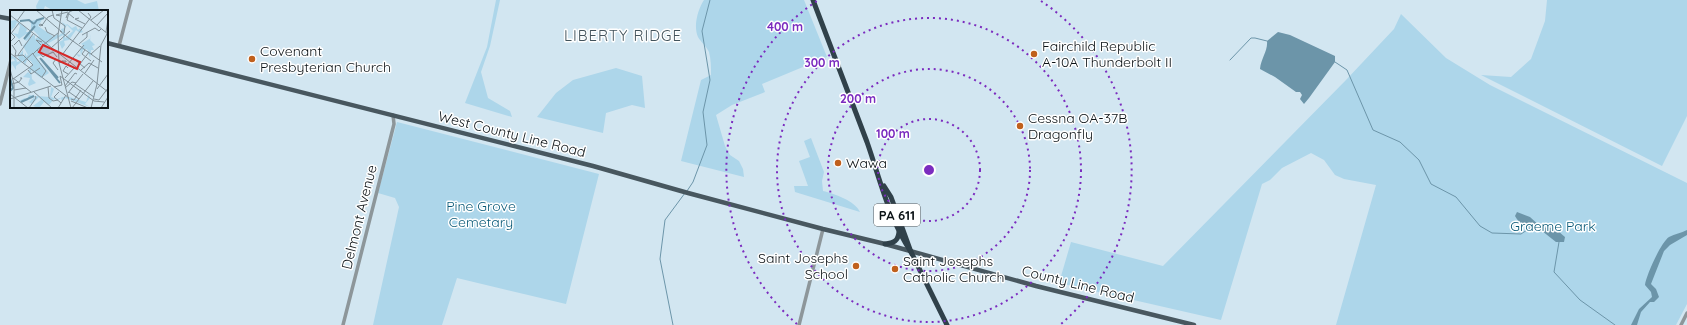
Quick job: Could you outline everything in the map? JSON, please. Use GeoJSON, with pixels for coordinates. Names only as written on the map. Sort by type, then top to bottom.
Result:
{"type":"FeatureCollection","features":[{"type":"Feature","properties":{"kind":"highway","name":"PA 611"},"geometry":{"type":"LineString","coordinates":[[813,0],[899,231],[947,325]]}},
{"type":"Feature","properties":{"kind":"highway","name":"PA 611"},"geometry":{"type":"LineString","coordinates":[[880,180],[891,197],[911,252]]}},
{"type":"Feature","properties":{"kind":"highway"},"geometry":{"type":"LineString","coordinates":[[885,244],[896,240],[899,231]]}},
{"type":"Feature","properties":{"kind":"main road"},"geometry":{"type":"LineString","coordinates":[[0,17],[10,19]]}},
{"type":"Feature","properties":{"kind":"main road","name":"West County Line Road"},"geometry":{"type":"LineString","coordinates":[[108,43],[593,166],[911,252]]}},
{"type":"Feature","properties":{"kind":"main road","name":"County Line Road"},"geometry":{"type":"LineString","coordinates":[[911,252],[1036,286],[1194,325]]}},
{"type":"Feature","properties":{"kind":"street"},"geometry":{"type":"LineString","coordinates":[[119,46],[131,0]]}},
{"type":"Feature","properties":{"kind":"street"},"geometry":{"type":"LineString","coordinates":[[0,104],[10,64]]}},
{"type":"Feature","properties":{"kind":"street","name":"Delmont Avenue"},"geometry":{"type":"LineString","coordinates":[[343,325],[394,124],[393,115]]}},
{"type":"Feature","properties":{"kind":"street"},"geometry":{"type":"LineString","coordinates":[[799,325],[823,229]]}},
{"type":"Feature","properties":{"kind":"street"},"geometry":{"type":"LineString","coordinates":[[1681,325],[1687,313]]}},
{"type":"Feature","properties":{"kind":"green space"},"geometry":{"type":"Polygon","coordinates":[[[39,0],[77,0],[85,4],[97,1],[99,10],[52,10],[45,6],[43,10],[37,10],[36,6],[39,0]]]}},
{"type":"Feature","properties":{"kind":"green space"},"geometry":{"type":"Polygon","coordinates":[[[496,0],[500,0],[490,46],[481,72],[488,98],[510,111],[512,117],[465,103],[487,47],[496,0]]]}},
{"type":"Feature","properties":{"kind":"green space"},"geometry":{"type":"Polygon","coordinates":[[[704,0],[804,0],[827,57],[762,84],[765,92],[732,105],[716,115],[725,146],[730,155],[739,161],[743,169],[744,177],[681,161],[701,80],[711,75],[711,61],[709,52],[698,37],[696,28],[698,13],[704,0]]]}},
{"type":"Feature","properties":{"kind":"green space"},"geometry":{"type":"Polygon","coordinates":[[[1547,0],[1687,0],[1687,116],[1662,166],[1481,75],[1511,77],[1531,59],[1545,21],[1547,0]]]}},
{"type":"Feature","properties":{"kind":"green space","name":"Graeme Park"},"geometry":{"type":"Polygon","coordinates":[[[1401,14],[1446,58],[1490,85],[1687,183],[1687,304],[1676,325],[1336,325],[1376,185],[1344,179],[1335,175],[1324,160],[1311,153],[1282,168],[1270,180],[1262,184],[1221,320],[1059,283],[1071,242],[1163,266],[1346,80],[1394,29],[1401,14]]]}},
{"type":"Feature","properties":{"kind":"green space"},"geometry":{"type":"Polygon","coordinates":[[[616,68],[642,76],[645,108],[632,105],[606,113],[603,133],[537,117],[556,93],[573,80],[616,68]]]}},
{"type":"Feature","properties":{"kind":"green space","name":"Pine Grove Cemetary"},"geometry":{"type":"Polygon","coordinates":[[[397,122],[599,174],[566,304],[457,278],[442,325],[373,325],[399,207],[395,198],[378,193],[397,122]]]}},
{"type":"Feature","properties":{"kind":"green space"},"geometry":{"type":"Polygon","coordinates":[[[811,138],[824,172],[822,181],[823,191],[849,201],[854,204],[860,212],[795,192],[794,186],[808,186],[799,161],[810,157],[804,141],[811,138]]]}},
{"type":"Feature","properties":{"kind":"shaded area"},"geometry":{"type":"Polygon","coordinates":[[[1278,32],[1290,35],[1335,56],[1335,62],[1304,104],[1300,99],[1302,95],[1300,92],[1296,92],[1275,77],[1260,69],[1267,41],[1278,32]]]}},
{"type":"Feature","properties":{"kind":"shaded area"},"geometry":{"type":"Polygon","coordinates":[[[1517,212],[1530,217],[1542,228],[1552,228],[1557,231],[1565,237],[1564,242],[1556,242],[1537,227],[1527,227],[1521,224],[1515,216],[1517,212]]]}},
{"type":"Feature","properties":{"kind":"shaded area"},"geometry":{"type":"Polygon","coordinates":[[[1687,230],[1687,235],[1670,245],[1664,251],[1651,284],[1656,289],[1659,297],[1654,302],[1650,302],[1641,312],[1637,325],[1631,325],[1639,309],[1652,297],[1651,292],[1645,285],[1651,267],[1662,245],[1669,237],[1687,230]]]}},
{"type":"Feature","properties":{"kind":"waterway"},"geometry":{"type":"LineString","coordinates":[[687,191],[693,182],[707,145],[703,112],[710,80],[702,31],[710,0]]}},
{"type":"Feature","properties":{"kind":"waterway"},"geometry":{"type":"LineString","coordinates":[[1230,60],[1251,38],[1267,41]]}},
{"type":"Feature","properties":{"kind":"waterway"},"geometry":{"type":"LineString","coordinates":[[1335,62],[1347,70],[1373,130],[1400,142],[1419,160],[1431,184],[1456,197],[1480,226],[1492,233],[1521,234],[1530,228]]}},
{"type":"Feature","properties":{"kind":"waterway"},"geometry":{"type":"LineString","coordinates":[[673,325],[660,259],[665,220],[685,193]]}},
{"type":"Feature","properties":{"kind":"waterway"},"geometry":{"type":"LineString","coordinates":[[1559,242],[1554,272],[1580,300],[1615,325]]}},
{"type":"Feature","properties":{"kind":"place","name":"Fairchild Republic A-10A Thunderbolt II"},"geometry":{"type":"Point","coordinates":[1034,54]}},
{"type":"Feature","properties":{"kind":"place","name":"Covenant Presbyterian Church"},"geometry":{"type":"Point","coordinates":[252,59]}},
{"type":"Feature","properties":{"kind":"place","name":"Cessna OA-37B Dragonfly"},"geometry":{"type":"Point","coordinates":[1020,126]}},
{"type":"Feature","properties":{"kind":"place","name":"Wawa"},"geometry":{"type":"Point","coordinates":[838,163]}},
{"type":"Feature","properties":{"kind":"place","name":"Saint Josephs School"},"geometry":{"type":"Point","coordinates":[856,266]}},
{"type":"Feature","properties":{"kind":"place","name":"Saint Josephs Catholic Church"},"geometry":{"type":"Point","coordinates":[895,269]}},
{"type":"Feature","properties":{"kind":"district","name":"LIBERTY RIDGE"},"geometry":{"type":"Point","coordinates":[623,36]}}]}
